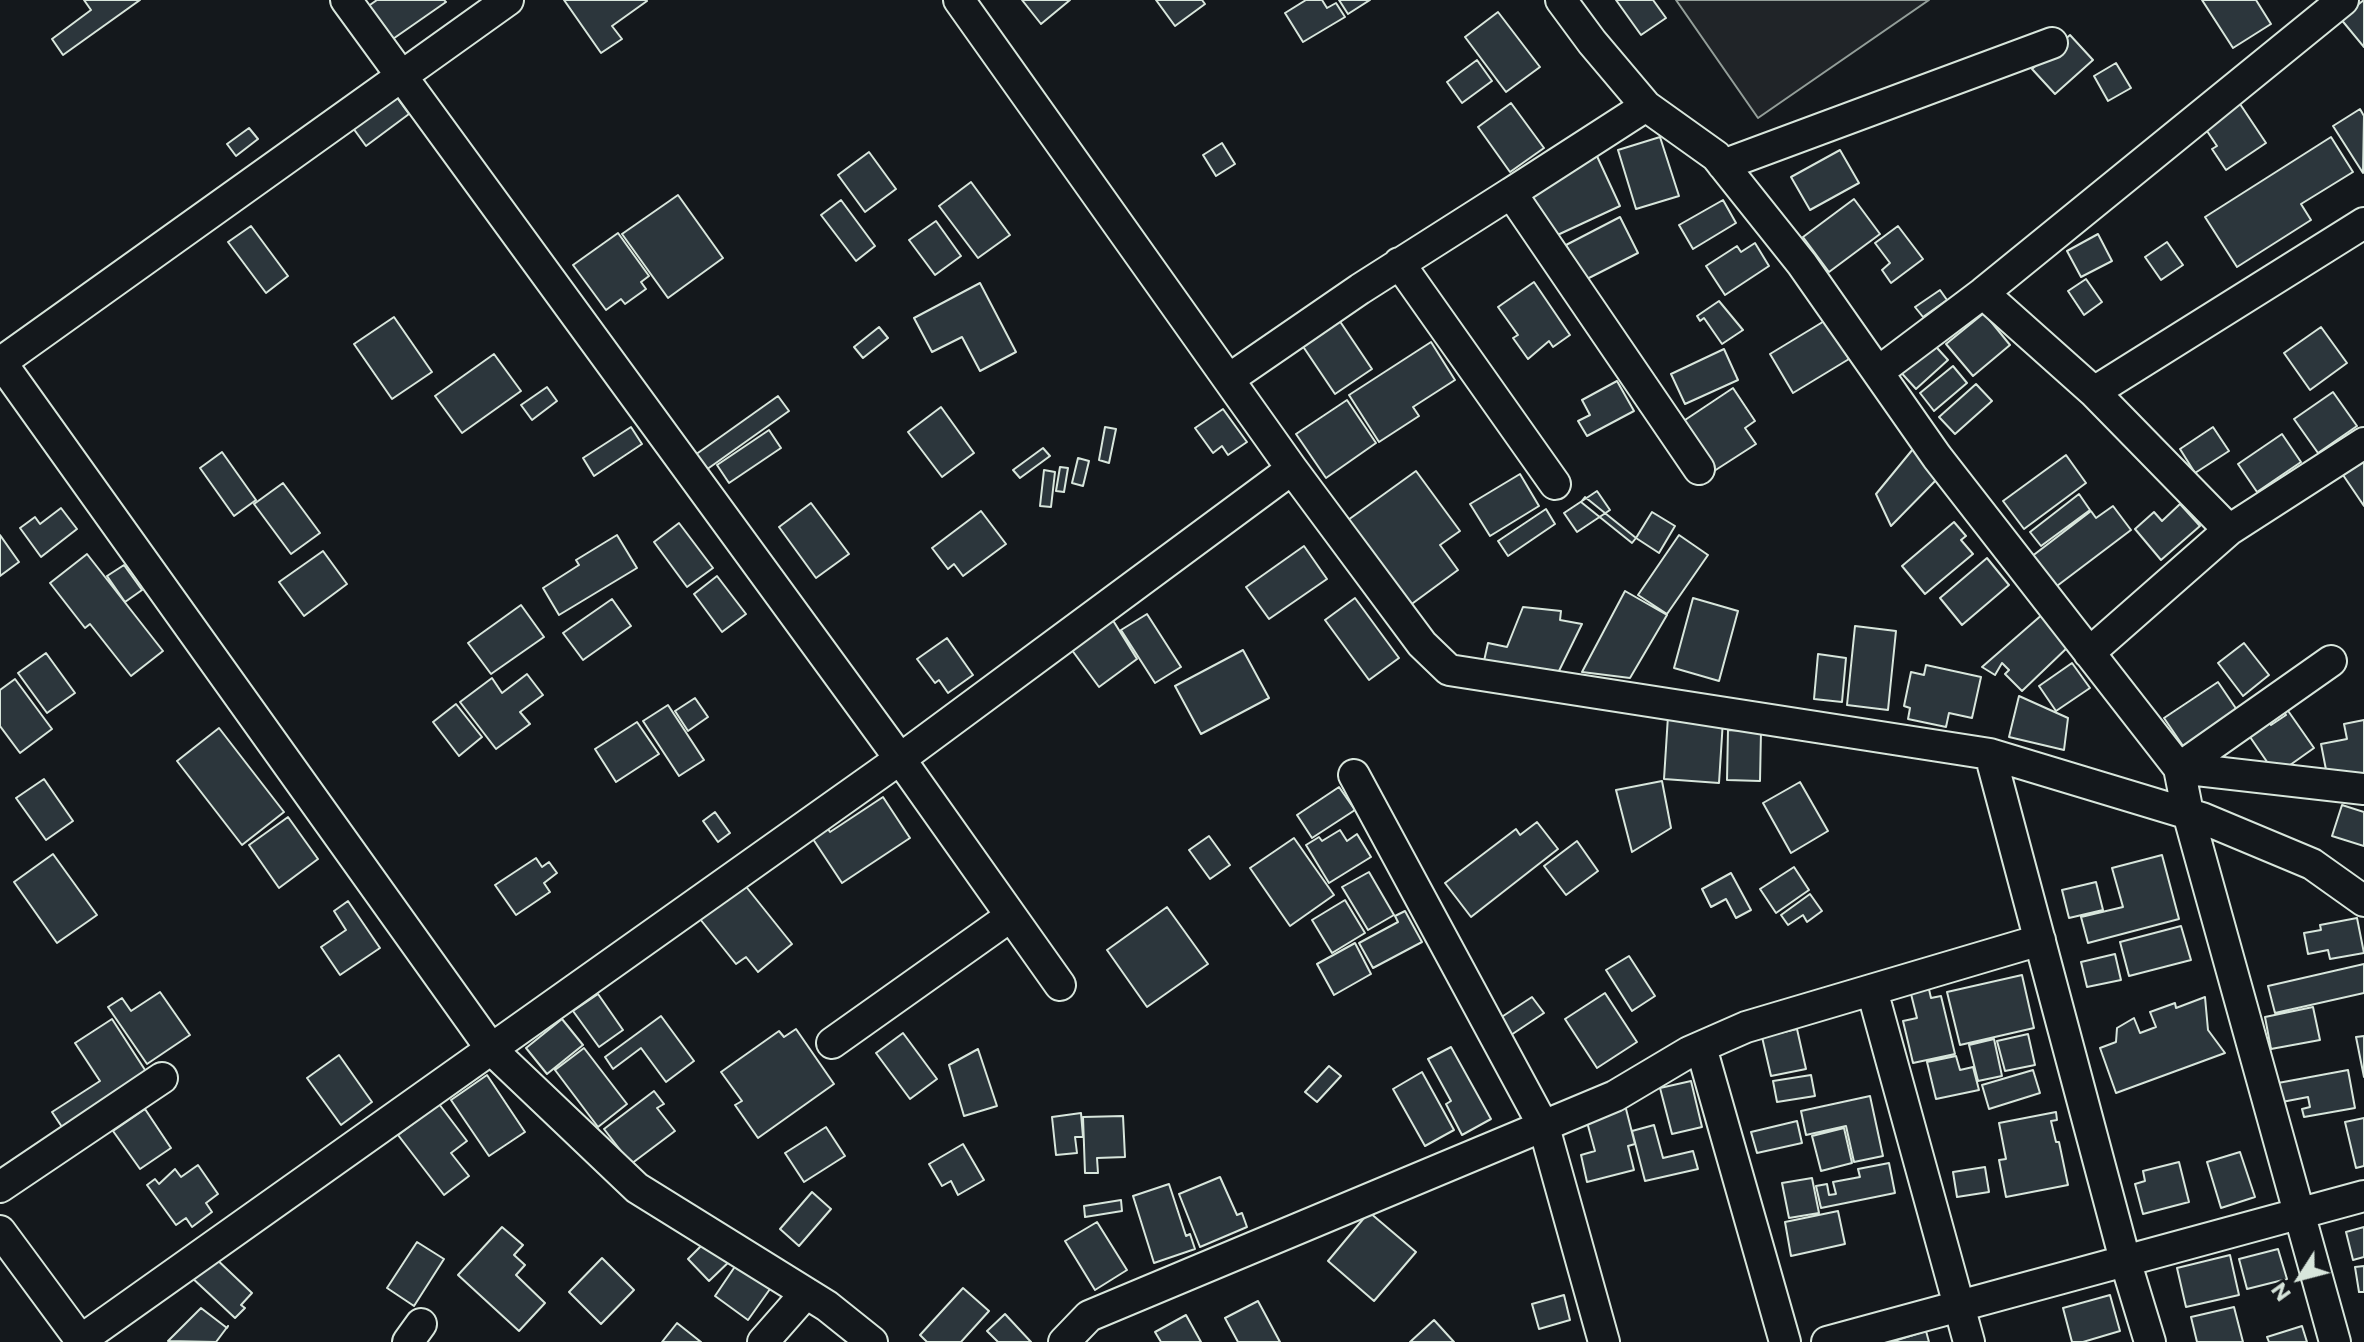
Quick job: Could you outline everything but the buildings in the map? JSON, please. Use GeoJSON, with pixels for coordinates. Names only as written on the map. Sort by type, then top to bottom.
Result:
{"type":"FeatureCollection","features":[{"type":"Feature","properties":{"kind":"street"},"geometry":{"type":"LineString","coordinates":[[346,0],[900,759],[1060,985]]}},
{"type":"Feature","properties":{"kind":"street"},"geometry":{"type":"LineString","coordinates":[[508,0],[0,362],[492,1050],[637,1188],[806,1293],[872,1342]]}},
{"type":"Feature","properties":{"kind":"street"},"geometry":{"type":"LineString","coordinates":[[959,0],[1292,469],[1422,644],[1449,670],[1990,754],[2188,813],[2312,864],[2364,901]]}},
{"type":"Feature","properties":{"kind":"street"},"geometry":{"type":"LineString","coordinates":[[1561,0],[1646,106],[1716,156],[1802,264],[1937,457],[2179,768],[2188,813],[2335,1342]]}},
{"type":"Feature","properties":{"kind":"street"},"geometry":{"type":"LineString","coordinates":[[1878,372],[1983,293],[2343,0]]}},
{"type":"Feature","properties":{"kind":"street"},"geometry":{"type":"LineString","coordinates":[[1723,165],[2052,43]]}},
{"type":"Feature","properties":{"kind":"street"},"geometry":{"type":"LineString","coordinates":[[1229,379],[1399,263],[1646,106]]}},
{"type":"Feature","properties":{"kind":"street"},"geometry":{"type":"LineString","coordinates":[[1511,193],[1699,469]]}},
{"type":"Feature","properties":{"kind":"street"},"geometry":{"type":"LineString","coordinates":[[2094,392],[2364,223]]}},
{"type":"Feature","properties":{"kind":"street"},"geometry":{"type":"LineString","coordinates":[[1399,263],[1555,484]]}},
{"type":"Feature","properties":{"kind":"street"},"geometry":{"type":"LineString","coordinates":[[1983,293],[2094,392],[2229,530]]}},
{"type":"Feature","properties":{"kind":"street"},"geometry":{"type":"LineString","coordinates":[[2089,653],[2229,530],[2364,443]]}},
{"type":"Feature","properties":{"kind":"street"},"geometry":{"type":"LineString","coordinates":[[0,1231],[82,1341],[900,759],[1292,469]]}},
{"type":"Feature","properties":{"kind":"street"},"geometry":{"type":"LineString","coordinates":[[2179,768],[2331,661]]}},
{"type":"Feature","properties":{"kind":"street"},"geometry":{"type":"LineString","coordinates":[[1990,754],[2125,1260],[2150,1342]]}},
{"type":"Feature","properties":{"kind":"street"},"geometry":{"type":"LineString","coordinates":[[2179,768],[2364,789]]}},
{"type":"Feature","properties":{"kind":"street"},"geometry":{"type":"LineString","coordinates":[[1354,775],[1544,1127],[1604,1342]]}},
{"type":"Feature","properties":{"kind":"street"},"geometry":{"type":"LineString","coordinates":[[832,1043],[1011,916]]}},
{"type":"Feature","properties":{"kind":"street"},"geometry":{"type":"LineString","coordinates":[[1064,1342],[1089,1316],[1615,1096],[1701,1047],[1746,1027],[2040,940]]}},
{"type":"Feature","properties":{"kind":"street"},"geometry":{"type":"LineString","coordinates":[[1872,990],[1969,1342]]}},
{"type":"Feature","properties":{"kind":"street"},"geometry":{"type":"LineString","coordinates":[[1701,1047],[1785,1342]]}},
{"type":"Feature","properties":{"kind":"street"},"geometry":{"type":"LineString","coordinates":[[0,1187],[162,1078]]}},
{"type":"Feature","properties":{"kind":"street"},"geometry":{"type":"LineString","coordinates":[[1827,1342],[2364,1196]]}},
{"type":"Feature","properties":{"kind":"street"},"geometry":{"type":"LineString","coordinates":[[763,1342],[806,1293]]}},
{"type":"Feature","properties":{"kind":"shaded area"},"geometry":{"type":"Polygon","coordinates":[[[1676,0],[1929,0],[1758,118],[1676,0]]]}}]}
